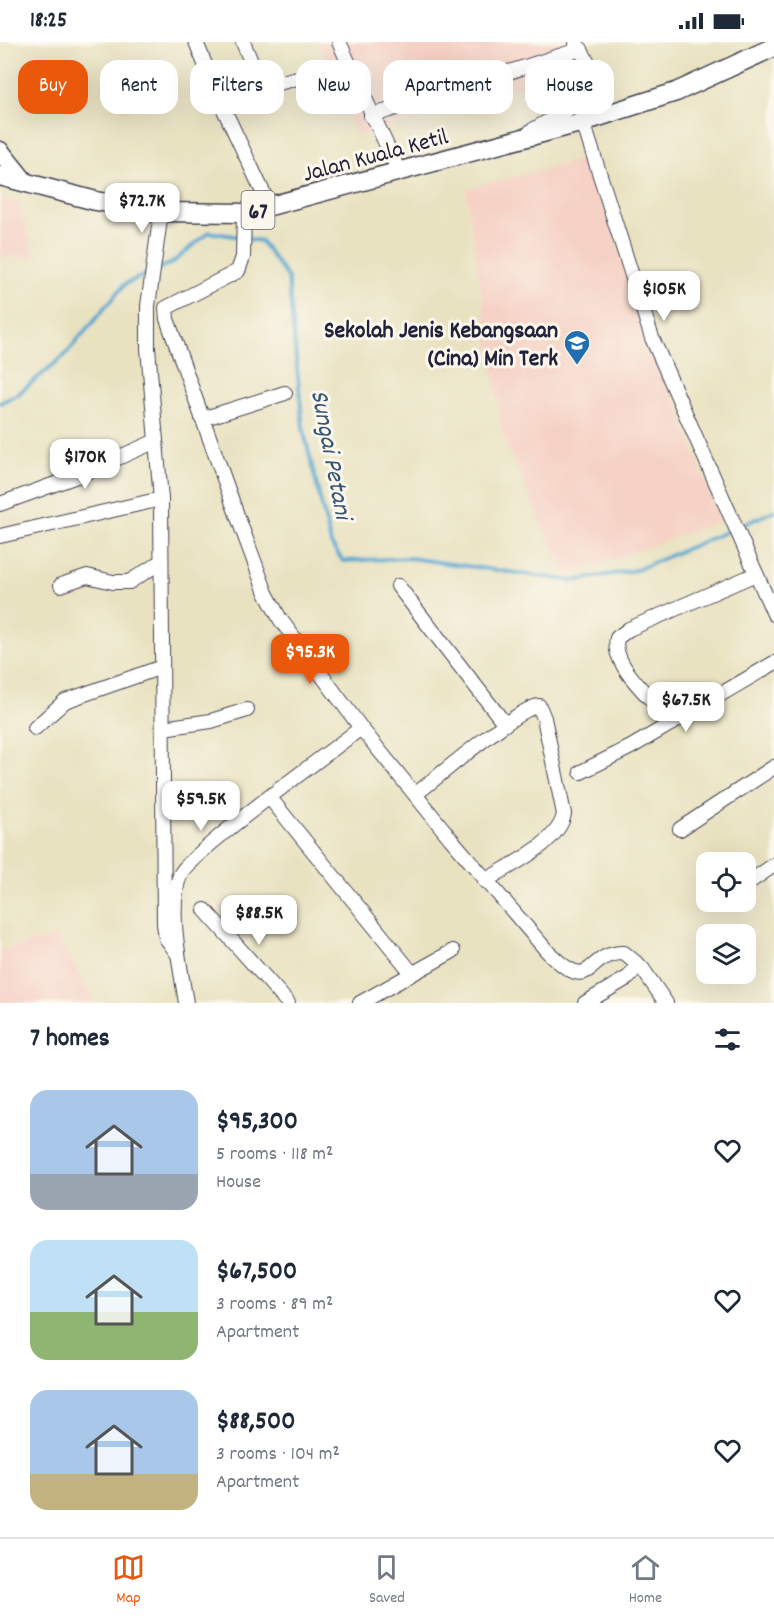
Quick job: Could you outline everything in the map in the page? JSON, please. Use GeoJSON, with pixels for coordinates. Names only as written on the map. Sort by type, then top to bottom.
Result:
{"type":"FeatureCollection","features":[{"type":"Feature","properties":{"kind":"main road","name":"Jalan Kuala Ketil"},"geometry":{"type":"LineString","coordinates":[[0,187],[36,191],[45,189],[161,212],[244,222],[270,207],[583,122],[676,92],[773,44]]}},
{"type":"Feature","properties":{"kind":"main road"},"geometry":{"type":"LineString","coordinates":[[0,152],[24,181]]}},
{"type":"Feature","properties":{"kind":"main road","name":"Jalan Kuala Ketil"},"geometry":{"type":"LineString","coordinates":[[0,176],[38,184],[45,189]]}},
{"type":"Feature","properties":{"kind":"street"},"geometry":{"type":"LineString","coordinates":[[243,42],[250,60]]}},
{"type":"Feature","properties":{"kind":"street"},"geometry":{"type":"LineString","coordinates":[[339,42],[371,116],[399,172]]}},
{"type":"Feature","properties":{"kind":"street"},"geometry":{"type":"LineString","coordinates":[[199,43],[205,60]]}},
{"type":"Feature","properties":{"kind":"street"},"geometry":{"type":"LineString","coordinates":[[371,116],[578,46],[591,71],[590,87],[585,96],[576,105],[519,138]]}},
{"type":"Feature","properties":{"kind":"street"},"geometry":{"type":"LineString","coordinates":[[226,114],[270,207]]}},
{"type":"Feature","properties":{"kind":"street"},"geometry":{"type":"LineString","coordinates":[[583,122],[652,338],[774,614]]}},
{"type":"Feature","properties":{"kind":"street"},"geometry":{"type":"LineString","coordinates":[[161,212],[149,301],[148,348],[162,499],[164,924],[166,938],[177,953]]}},
{"type":"Feature","properties":{"kind":"street"},"geometry":{"type":"LineString","coordinates":[[149,301],[166,308],[234,275],[243,257],[244,222]]}},
{"type":"Feature","properties":{"kind":"street"},"geometry":{"type":"LineString","coordinates":[[166,308],[167,318],[202,419],[271,602],[280,620],[362,728],[485,881],[564,969],[578,974],[618,953],[631,957],[666,1003]]}},
{"type":"Feature","properties":{"kind":"street"},"geometry":{"type":"LineString","coordinates":[[202,419],[285,393]]}},
{"type":"Feature","properties":{"kind":"street"},"geometry":{"type":"LineString","coordinates":[[0,504],[77,476],[156,441]]}},
{"type":"Feature","properties":{"kind":"street"},"geometry":{"type":"LineString","coordinates":[[0,536],[162,499]]}},
{"type":"Feature","properties":{"kind":"street"},"geometry":{"type":"LineString","coordinates":[[61,585],[87,576],[113,582],[129,582],[161,562]]}},
{"type":"Feature","properties":{"kind":"street"},"geometry":{"type":"LineString","coordinates":[[673,723],[626,671],[617,654],[617,638],[629,629],[756,574]]}},
{"type":"Feature","properties":{"kind":"street"},"geometry":{"type":"LineString","coordinates":[[398,586],[505,724]]}},
{"type":"Feature","properties":{"kind":"street"},"geometry":{"type":"LineString","coordinates":[[581,772],[673,723],[774,663]]}},
{"type":"Feature","properties":{"kind":"street"},"geometry":{"type":"LineString","coordinates":[[35,728],[65,701],[162,667]]}},
{"type":"Feature","properties":{"kind":"street"},"geometry":{"type":"LineString","coordinates":[[416,794],[505,724],[530,708],[539,706],[544,718],[564,814],[563,823],[551,839],[485,881]]}},
{"type":"Feature","properties":{"kind":"street"},"geometry":{"type":"LineString","coordinates":[[163,728],[211,721],[247,710]]}},
{"type":"Feature","properties":{"kind":"street"},"geometry":{"type":"LineString","coordinates":[[186,1003],[177,953],[176,903],[182,871],[270,798],[362,728]]}},
{"type":"Feature","properties":{"kind":"street"},"geometry":{"type":"LineString","coordinates":[[680,829],[774,766]]}},
{"type":"Feature","properties":{"kind":"street"},"geometry":{"type":"LineString","coordinates":[[270,798],[412,973]]}},
{"type":"Feature","properties":{"kind":"street"},"geometry":{"type":"LineString","coordinates":[[756,877],[774,865]]}},
{"type":"Feature","properties":{"kind":"street"},"geometry":{"type":"LineString","coordinates":[[205,910],[288,1003]]}},
{"type":"Feature","properties":{"kind":"street"},"geometry":{"type":"LineString","coordinates":[[360,1003],[453,951]]}},
{"type":"Feature","properties":{"kind":"street"},"geometry":{"type":"LineString","coordinates":[[585,1003],[629,977],[638,964]]}},
{"type":"Feature","properties":{"kind":"shaded area"},"geometry":{"type":"Polygon","coordinates":[[[317,42],[580,42],[594,60],[525,60],[525,87],[513,90],[513,60],[383,60],[383,114],[432,114],[357,136],[348,114],[371,114],[371,60],[325,60],[317,42]]]}},
{"type":"Feature","properties":{"kind":"shaded area","name":"Sekolah Jenis Kebangsaan (Cina) Min Terk"},"geometry":{"type":"Polygon","coordinates":[[[585,159],[720,521],[566,576],[503,437],[466,189],[585,159]]]}},
{"type":"Feature","properties":{"kind":"shaded area"},"geometry":{"type":"Polygon","coordinates":[[[0,201],[18,202],[36,258],[0,256],[0,201]]]}},
{"type":"Feature","properties":{"kind":"shaded area"},"geometry":{"type":"Polygon","coordinates":[[[57,936],[95,1003],[0,1003],[0,950],[57,936]]]}},
{"type":"Feature","properties":{"kind":"waterway","name":"Sungai Petani"},"geometry":{"type":"LineString","coordinates":[[155,270],[172,263],[209,232],[240,237]]}},
{"type":"Feature","properties":{"kind":"waterway","name":"Sungai Petani"},"geometry":{"type":"LineString","coordinates":[[247,239],[261,241],[288,278],[303,428],[331,544],[343,561],[410,558],[573,581],[636,570],[733,529]]}},
{"type":"Feature","properties":{"kind":"waterway","name":"Sungai Petani"},"geometry":{"type":"LineString","coordinates":[[0,403],[18,394],[64,356],[125,284],[149,273]]}},
{"type":"Feature","properties":{"kind":"waterway","name":"Sungai Petani"},"geometry":{"type":"LineString","coordinates":[[740,526],[774,511]]}},
{"type":"Feature","properties":{"kind":"place","name":"Sekolah Jenis Kebangsaan (Cina) Min Terk"},"geometry":{"type":"Point","coordinates":[577,366]}}]}
